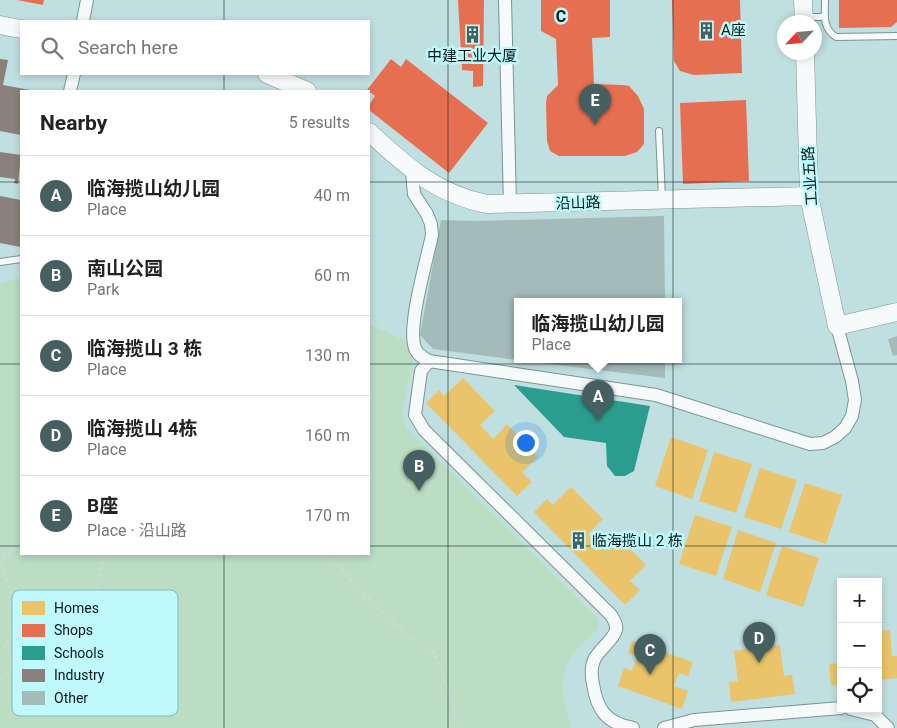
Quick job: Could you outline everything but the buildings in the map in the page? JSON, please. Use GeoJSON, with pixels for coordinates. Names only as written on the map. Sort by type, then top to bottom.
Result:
{"type":"FeatureCollection","features":[{"type":"Feature","properties":{"kind":"street"},"geometry":{"type":"LineString","coordinates":[[83,20],[87,0]]}},
{"type":"Feature","properties":{"kind":"street"},"geometry":{"type":"LineString","coordinates":[[506,0],[510,205]]}},
{"type":"Feature","properties":{"kind":"street"},"geometry":{"type":"LineString","coordinates":[[0,25],[20,28]]}},
{"type":"Feature","properties":{"kind":"street","name":"工业五路"},"geometry":{"type":"LineString","coordinates":[[805,60],[809,196],[837,326]]}},
{"type":"Feature","properties":{"kind":"street"},"geometry":{"type":"LineString","coordinates":[[70,90],[74,75]]}},
{"type":"Feature","properties":{"kind":"street"},"geometry":{"type":"LineString","coordinates":[[269,75],[305,90]]}},
{"type":"Feature","properties":{"kind":"street","name":"沿山路"},"geometry":{"type":"LineString","coordinates":[[370,133],[412,172],[466,200],[487,204],[510,205],[809,196]]}},
{"type":"Feature","properties":{"kind":"street"},"geometry":{"type":"LineString","coordinates":[[412,172],[414,194],[431,224],[432,235],[413,332],[415,349],[429,361],[656,395],[810,444],[823,443],[835,437],[845,428],[852,416],[854,400],[852,381],[837,326],[897,312]]}},
{"type":"Feature","properties":{"kind":"street"},"geometry":{"type":"LineString","coordinates":[[429,361],[421,371],[414,416],[418,424],[611,615],[615,622],[616,631],[593,662],[591,677],[596,703],[606,716],[616,723],[634,728]]}},
{"type":"Feature","properties":{"kind":"street"},"geometry":{"type":"LineString","coordinates":[[664,728],[694,720],[837,708]]}},
{"type":"Feature","properties":{"kind":"street"},"geometry":{"type":"LineString","coordinates":[[867,713],[875,715],[888,728]]}},
{"type":"Feature","properties":{"kind":"lane"},"geometry":{"type":"LineString","coordinates":[[824,0],[829,32],[836,37],[897,36]]}},
{"type":"Feature","properties":{"kind":"lane"},"geometry":{"type":"LineString","coordinates":[[804,13],[825,16]]}},
{"type":"Feature","properties":{"kind":"lane"},"geometry":{"type":"LineString","coordinates":[[659,131],[662,200]]}},
{"type":"Feature","properties":{"kind":"lane"},"geometry":{"type":"LineString","coordinates":[[0,262],[20,259]]}},
{"type":"Feature","properties":{"kind":"path"},"geometry":{"type":"LineString","coordinates":[[12,599],[0,559],[20,547]]}},
{"type":"Feature","properties":{"kind":"path"},"geometry":{"type":"LineString","coordinates":[[95,590],[97,588],[99,570],[106,555]]}},
{"type":"Feature","properties":{"kind":"path"},"geometry":{"type":"LineString","coordinates":[[330,555],[353,582],[420,648],[434,652],[452,702],[458,728]]}},
{"type":"Feature","properties":{"kind":"path"},"geometry":{"type":"LineString","coordinates":[[11,632],[5,646],[12,662]]}},
{"type":"Feature","properties":{"kind":"path"},"geometry":{"type":"LineString","coordinates":[[0,679],[12,669]]}},
{"type":"Feature","properties":{"kind":"green space"},"geometry":{"type":"Polygon","coordinates":[[[20,277],[20,555],[370,555],[370,324],[418,347],[415,349],[402,414],[406,428],[598,619],[599,628],[574,652],[564,673],[564,702],[572,728],[0,728],[0,284],[20,277]]]}},
{"type":"Feature","properties":{"kind":"place","name":"A座"},"geometry":{"type":"Point","coordinates":[707,30]}},
{"type":"Feature","properties":{"kind":"place","name":"中建工业大厦"},"geometry":{"type":"Point","coordinates":[472,35]}},
{"type":"Feature","properties":{"kind":"place","name":"B座"},"geometry":{"type":"Point","coordinates":[595,125]}},
{"type":"Feature","properties":{"kind":"place","name":"临海揽山幼儿园"},"geometry":{"type":"Point","coordinates":[598,421]}},
{"type":"Feature","properties":{"kind":"place","name":"南山公园"},"geometry":{"type":"Point","coordinates":[419,491]}},
{"type":"Feature","properties":{"kind":"place","name":"临海揽山 2 栋"},"geometry":{"type":"Point","coordinates":[578,541]}},
{"type":"Feature","properties":{"kind":"place","name":"临海揽山 4栋"},"geometry":{"type":"Point","coordinates":[759,663]}},
{"type":"Feature","properties":{"kind":"place","name":"临海揽山 3 栋"},"geometry":{"type":"Point","coordinates":[650,675]}}]}
